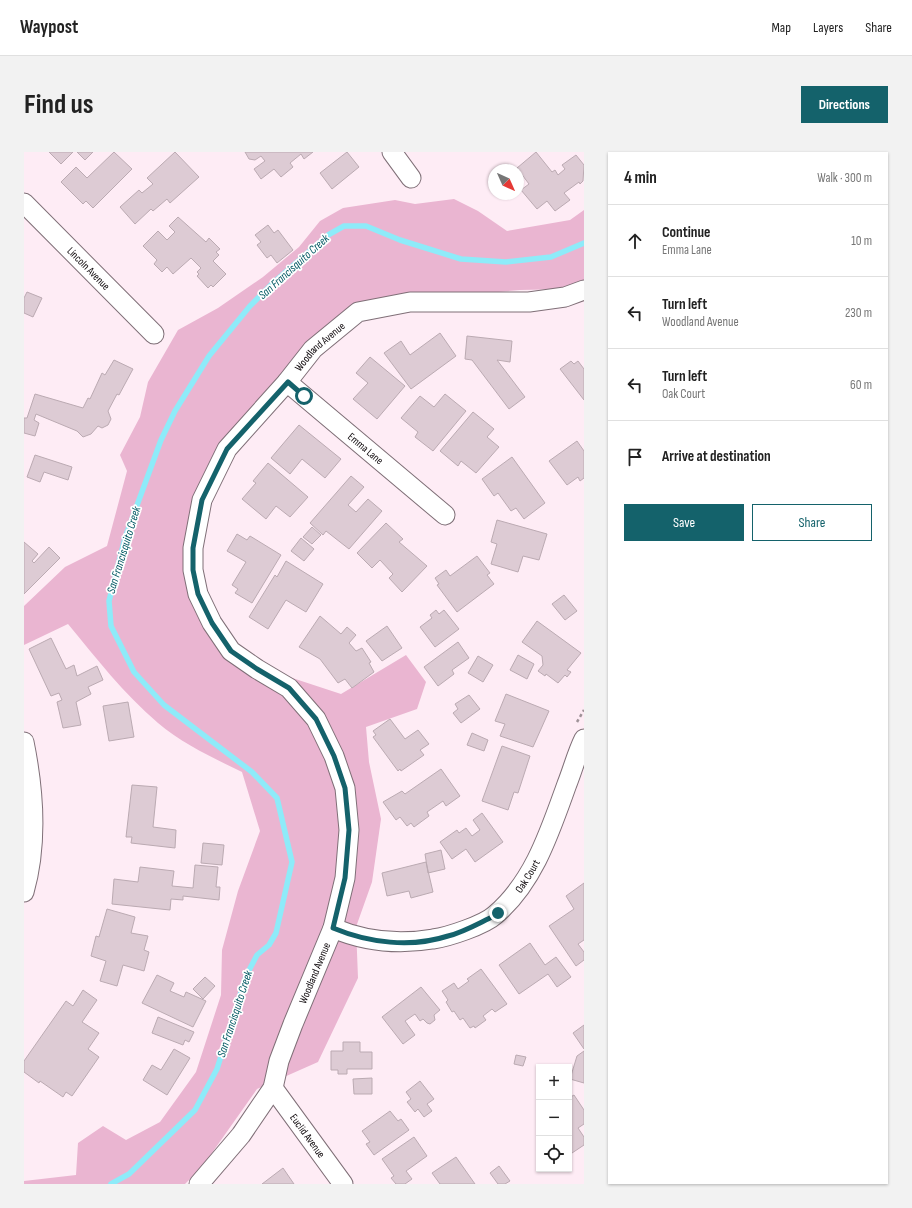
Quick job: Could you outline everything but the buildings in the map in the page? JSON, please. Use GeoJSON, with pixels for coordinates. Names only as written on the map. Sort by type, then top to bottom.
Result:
{"type":"FeatureCollection","features":[{"type":"Feature","properties":{"kind":"street"},"geometry":{"type":"LineString","coordinates":[[392,152],[411,178]]}},
{"type":"Feature","properties":{"kind":"street","name":"Lincoln Avenue"},"geometry":{"type":"LineString","coordinates":[[24,203],[154,334]]}},
{"type":"Feature","properties":{"kind":"street","name":"Woodland Avenue"},"geometry":{"type":"LineString","coordinates":[[199,1184],[241,1135],[273,1088],[279,1061],[290,1031],[333,928],[345,878],[349,830],[345,788],[334,756],[316,719],[289,688],[231,651],[212,623],[198,594],[193,570],[193,548],[202,500],[227,449],[288,382],[313,349],[358,312],[410,302],[530,302],[564,297],[584,290]]}},
{"type":"Feature","properties":{"kind":"street","name":"Emma Lane"},"geometry":{"type":"LineString","coordinates":[[288,382],[445,515]]}},
{"type":"Feature","properties":{"kind":"street","name":"Oak Court"},"geometry":{"type":"LineString","coordinates":[[333,928],[345,933],[389,943],[418,942],[448,937],[494,916],[521,887],[540,855],[580,732]]}},
{"type":"Feature","properties":{"kind":"street"},"geometry":{"type":"LineString","coordinates":[[24,742],[31,775],[33,810],[32,847],[24,892]]}},
{"type":"Feature","properties":{"kind":"street","name":"Euclid Avenue"},"geometry":{"type":"LineString","coordinates":[[273,1088],[343,1184]]}},
{"type":"Feature","properties":{"kind":"path"},"geometry":{"type":"LineString","coordinates":[[580,732],[584,710]]}},
{"type":"Feature","properties":{"kind":"shaded area"},"geometry":{"type":"Polygon","coordinates":[[[454,199],[478,211],[507,231],[570,220],[584,210],[584,280],[567,289],[520,290],[466,295],[393,295],[350,306],[223,439],[192,498],[205,596],[231,641],[274,672],[341,694],[406,655],[426,682],[417,709],[366,727],[369,762],[381,819],[372,882],[356,927],[358,978],[318,1062],[257,1089],[202,1167],[185,1184],[24,1184],[24,1181],[76,1175],[78,1143],[103,1126],[126,1140],[160,1122],[196,1072],[221,995],[222,950],[238,891],[260,831],[242,772],[188,744],[158,723],[122,688],[68,624],[24,645],[24,606],[65,567],[107,546],[127,471],[120,455],[140,417],[148,382],[178,330],[218,308],[263,277],[299,247],[320,221],[343,208],[395,200],[415,204],[454,199]]]}},
{"type":"Feature","properties":{"kind":"waterway","name":"San Francisquito Creek"},"geometry":{"type":"LineString","coordinates":[[111,1184],[129,1174],[195,1110],[217,1069],[246,976],[257,955],[269,945],[276,933],[292,862],[277,798],[252,772],[164,705],[134,672],[111,626],[109,601],[125,538],[161,440],[175,411],[209,356],[250,306],[273,283],[328,235],[344,226],[366,226],[400,240],[461,259],[506,262],[551,257],[584,243]]}},
{"type":"Feature","properties":{"kind":"route"},"geometry":{"type":"LineString","coordinates":[[304,396],[288,382],[227,449],[202,500],[193,548],[193,570],[198,594],[212,623],[231,651],[289,688],[316,719],[334,756],[345,788],[349,830],[345,878],[333,928],[345,933],[389,943],[418,942],[448,937],[498,913]]}}]}
